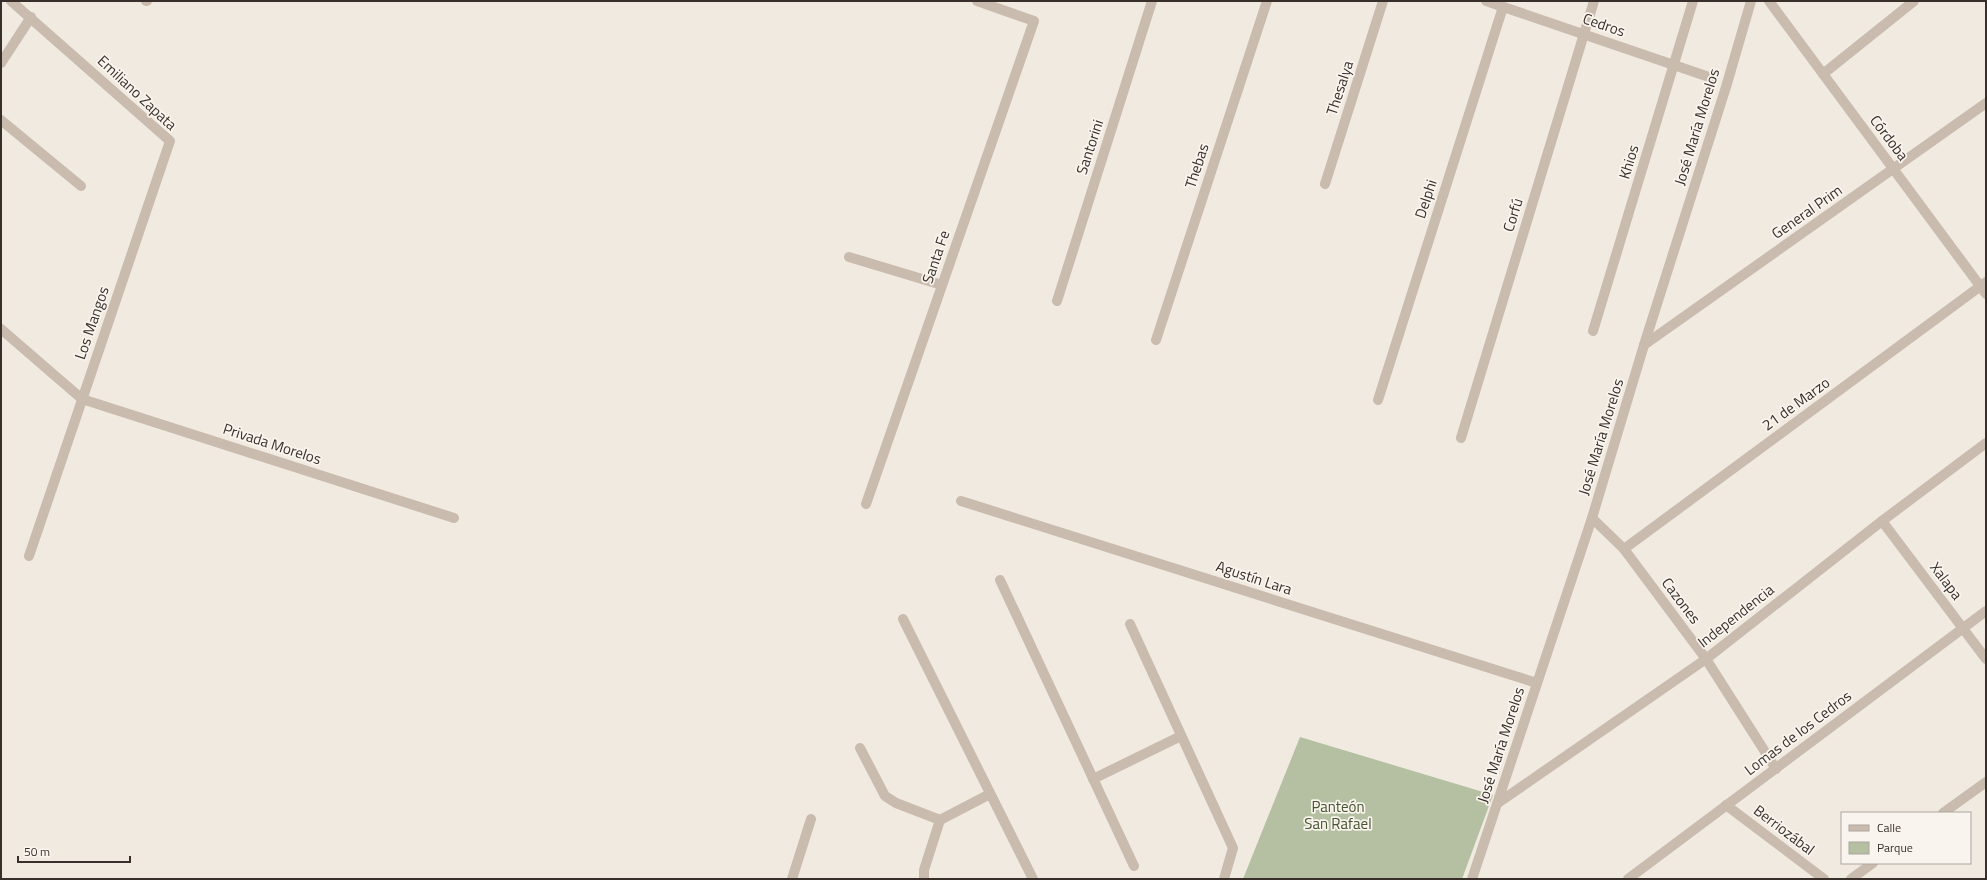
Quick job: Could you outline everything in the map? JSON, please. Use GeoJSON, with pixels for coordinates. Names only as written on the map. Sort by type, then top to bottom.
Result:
{"type":"FeatureCollection","features":[{"type":"Feature","properties":{"kind":"street","name":"Emiliano Zapata"},"geometry":{"type":"LineString","coordinates":[[11,1],[31,17],[170,141],[130,258]]}},
{"type":"Feature","properties":{"kind":"street","name":"Santa Fe"},"geometry":{"type":"LineString","coordinates":[[866,504],[1034,20],[977,1]]}},
{"type":"Feature","properties":{"kind":"street","name":"Santorini"},"geometry":{"type":"LineString","coordinates":[[1056,301],[1152,1]]}},
{"type":"Feature","properties":{"kind":"street","name":"Thebas"},"geometry":{"type":"LineString","coordinates":[[1156,340],[1267,1]]}},
{"type":"Feature","properties":{"kind":"street","name":"Thesalya"},"geometry":{"type":"LineString","coordinates":[[1325,184],[1383,1]]}},
{"type":"Feature","properties":{"kind":"street","name":"Cedros"},"geometry":{"type":"LineString","coordinates":[[1486,1],[1712,78]]}},
{"type":"Feature","properties":{"kind":"street","name":"Corfú"},"geometry":{"type":"LineString","coordinates":[[1461,438],[1594,1]]}},
{"type":"Feature","properties":{"kind":"street","name":"Khios"},"geometry":{"type":"LineString","coordinates":[[1594,331],[1694,1]]}},
{"type":"Feature","properties":{"kind":"street","name":"José María Morelos"},"geometry":{"type":"LineString","coordinates":[[1472,879],[1592,518],[1644,345],[1726,87],[1751,1]]}},
{"type":"Feature","properties":{"kind":"street","name":"Córdoba"},"geometry":{"type":"LineString","coordinates":[[1769,1],[1984,288]]}},
{"type":"Feature","properties":{"kind":"street"},"geometry":{"type":"LineString","coordinates":[[1823,74],[1914,1]]}},
{"type":"Feature","properties":{"kind":"street","name":"Delphi"},"geometry":{"type":"LineString","coordinates":[[1378,400],[1503,7]]}},
{"type":"Feature","properties":{"kind":"street"},"geometry":{"type":"LineString","coordinates":[[1,63],[31,17]]}},
{"type":"Feature","properties":{"kind":"street","name":"General Prim"},"geometry":{"type":"LineString","coordinates":[[1644,345],[1986,103]]}},
{"type":"Feature","properties":{"kind":"street"},"geometry":{"type":"LineString","coordinates":[[1,120],[81,186]]}},
{"type":"Feature","properties":{"kind":"street"},"geometry":{"type":"LineString","coordinates":[[849,257],[942,285]]}},
{"type":"Feature","properties":{"kind":"street","name":"Los Mangos"},"geometry":{"type":"LineString","coordinates":[[30,556],[130,258]]}},
{"type":"Feature","properties":{"kind":"street","name":"21 de Marzo"},"geometry":{"type":"LineString","coordinates":[[1624,549],[1984,288]]}},
{"type":"Feature","properties":{"kind":"street"},"geometry":{"type":"LineString","coordinates":[[1,329],[82,399]]}},
{"type":"Feature","properties":{"kind":"street","name":"Privada Morelos"},"geometry":{"type":"LineString","coordinates":[[82,399],[454,518]]}},
{"type":"Feature","properties":{"kind":"street","name":"Independencia"},"geometry":{"type":"LineString","coordinates":[[1498,803],[1706,659],[1882,521],[1986,443]]}},
{"type":"Feature","properties":{"kind":"street","name":"Agustín Lara"},"geometry":{"type":"LineString","coordinates":[[961,501],[1537,683]]}},
{"type":"Feature","properties":{"kind":"street","name":"Cazones"},"geometry":{"type":"LineString","coordinates":[[1592,518],[1624,549],[1706,659],[1776,769]]}},
{"type":"Feature","properties":{"kind":"street","name":"Xalapa"},"geometry":{"type":"LineString","coordinates":[[1882,521],[1986,659]]}},
{"type":"Feature","properties":{"kind":"street"},"geometry":{"type":"LineString","coordinates":[[1000,580],[1134,866]]}},
{"type":"Feature","properties":{"kind":"street","name":"Lomas de los Cedros"},"geometry":{"type":"LineString","coordinates":[[1628,879],[1986,611]]}},
{"type":"Feature","properties":{"kind":"street"},"geometry":{"type":"LineString","coordinates":[[903,619],[1032,879]]}},
{"type":"Feature","properties":{"kind":"street"},"geometry":{"type":"LineString","coordinates":[[1130,624],[1233,848],[1224,879]]}},
{"type":"Feature","properties":{"kind":"street"},"geometry":{"type":"LineString","coordinates":[[1093,779],[1181,736]]}},
{"type":"Feature","properties":{"kind":"street"},"geometry":{"type":"LineString","coordinates":[[860,748],[885,796],[896,804],[940,820]]}},
{"type":"Feature","properties":{"kind":"street"},"geometry":{"type":"LineString","coordinates":[[1944,812],[1986,782]]}},
{"type":"Feature","properties":{"kind":"street"},"geometry":{"type":"LineString","coordinates":[[924,879],[924,870],[940,820],[990,794]]}},
{"type":"Feature","properties":{"kind":"street","name":"Berriozábal"},"geometry":{"type":"LineString","coordinates":[[1726,806],[1824,879]]}},
{"type":"Feature","properties":{"kind":"street"},"geometry":{"type":"LineString","coordinates":[[792,879],[810,819]]}},
{"type":"Feature","properties":{"kind":"street"},"geometry":{"type":"LineString","coordinates":[[1851,879],[1872,864]]}},
{"type":"Feature","properties":{"kind":"green space","name":"Panteón San Rafael"},"geometry":{"type":"Polygon","coordinates":[[[1300,737],[1493,795],[1462,879],[1243,879],[1300,737]]]}}]}
